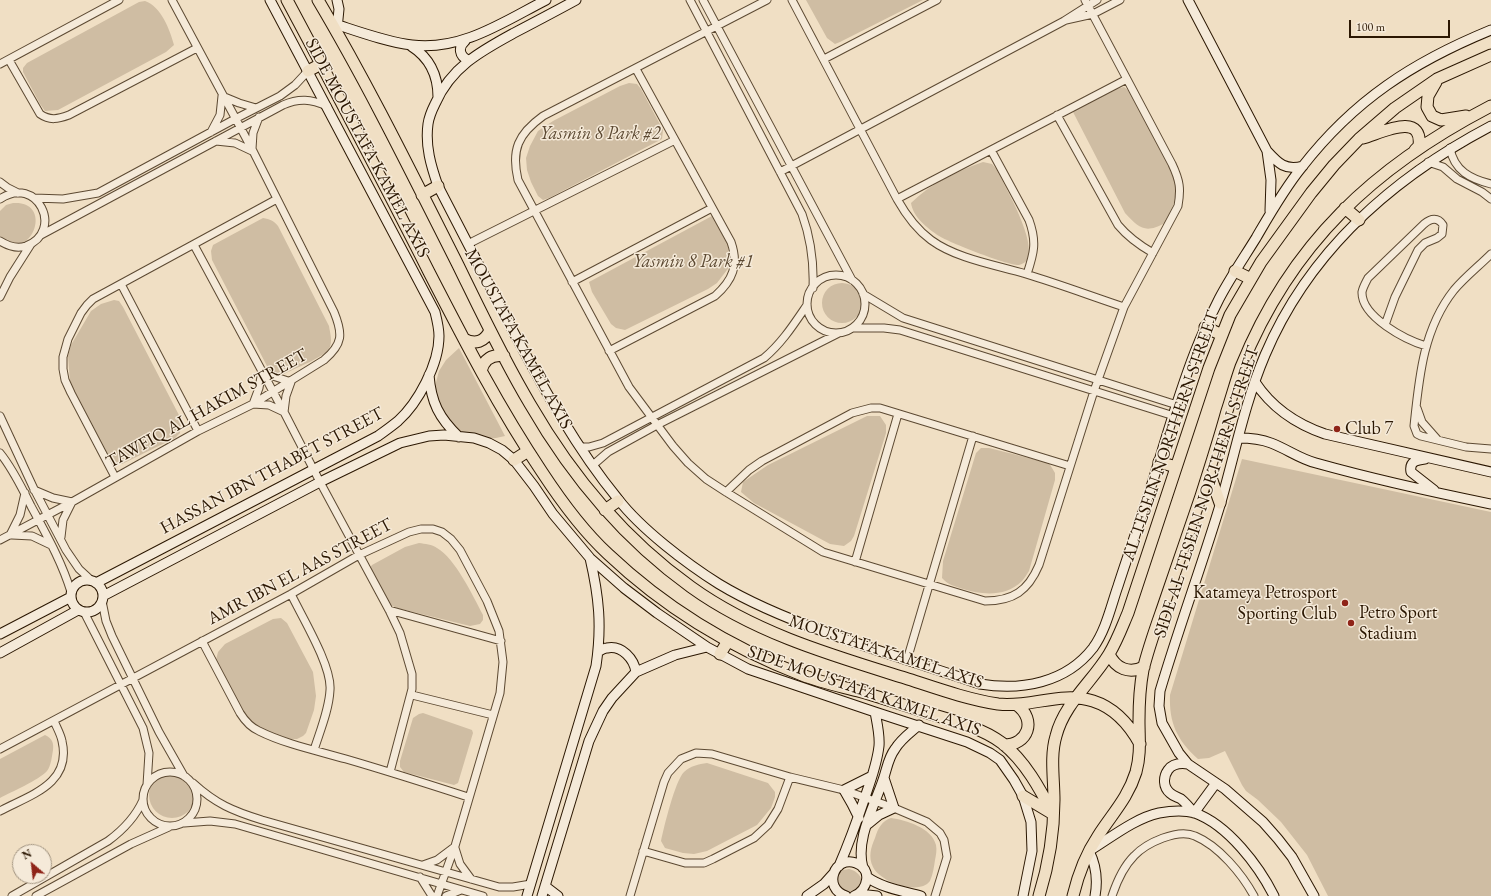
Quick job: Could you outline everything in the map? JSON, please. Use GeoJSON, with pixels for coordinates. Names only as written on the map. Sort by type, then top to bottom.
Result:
{"type":"FeatureCollection","features":[{"type":"Feature","properties":{"kind":"main road"},"geometry":{"type":"LineString","coordinates":[[287,0],[357,130],[481,371],[518,436],[563,503],[582,528],[607,554],[634,578],[673,608],[695,623],[759,657],[804,676],[964,724],[991,736],[1004,745],[1027,770],[1040,789],[1053,814]]}},
{"type":"Feature","properties":{"kind":"main road","name":"MOUSTAFA KAMEL AXIS"},"geometry":{"type":"LineString","coordinates":[[318,0],[336,27],[490,330],[530,405],[573,470],[605,510],[632,537],[678,577],[710,600],[750,622],[814,650],[970,698],[993,703],[1017,705],[1047,699],[1076,698],[1094,701],[1120,716],[1130,726],[1140,744]]}},
{"type":"Feature","properties":{"kind":"main road","name":"AL TESEIN NORTHERN STREET"},"geometry":{"type":"LineString","coordinates":[[1039,896],[1046,873],[1052,844],[1055,737],[1062,720],[1076,698],[1109,654],[1128,613],[1200,394],[1230,315],[1261,262],[1334,165],[1359,139],[1395,108],[1437,79],[1491,55]]}},
{"type":"Feature","properties":{"kind":"main road"},"geometry":{"type":"LineString","coordinates":[[308,71],[321,64]]}},
{"type":"Feature","properties":{"kind":"main road"},"geometry":{"type":"LineString","coordinates":[[1437,79],[1428,96],[1427,107],[1432,116],[1441,120],[1477,113]]}},
{"type":"Feature","properties":{"kind":"main road"},"geometry":{"type":"LineString","coordinates":[[1413,152],[1491,106]]}},
{"type":"Feature","properties":{"kind":"main road"},"geometry":{"type":"LineString","coordinates":[[1072,896],[1081,868],[1089,851],[1130,789],[1140,751],[1139,709],[1144,667],[1209,472],[1240,370],[1252,340],[1266,312],[1296,264],[1311,245],[1345,208],[1366,189],[1413,152],[1419,146],[1420,138],[1417,131],[1411,126],[1403,126],[1359,139]]}},
{"type":"Feature","properties":{"kind":"main road"},"geometry":{"type":"LineString","coordinates":[[422,195],[438,186]]}},
{"type":"Feature","properties":{"kind":"main road"},"geometry":{"type":"LineString","coordinates":[[1345,208],[1359,220]]}},
{"type":"Feature","properties":{"kind":"main road"},"geometry":{"type":"LineString","coordinates":[[1235,271],[1251,279]]}},
{"type":"Feature","properties":{"kind":"main road"},"geometry":{"type":"LineString","coordinates":[[1205,327],[1222,335]]}},
{"type":"Feature","properties":{"kind":"main road"},"geometry":{"type":"LineString","coordinates":[[464,339],[474,342],[479,341],[488,335],[490,330]]}},
{"type":"Feature","properties":{"kind":"main road"},"geometry":{"type":"LineString","coordinates":[[481,371],[485,361],[489,358],[499,355],[504,356]]}},
{"type":"Feature","properties":{"kind":"main road"},"geometry":{"type":"LineString","coordinates":[[514,460],[528,451]]}},
{"type":"Feature","properties":{"kind":"main road"},"geometry":{"type":"LineString","coordinates":[[1159,462],[1176,468]]}},
{"type":"Feature","properties":{"kind":"main road"},"geometry":{"type":"LineString","coordinates":[[1209,472],[1220,503]]}},
{"type":"Feature","properties":{"kind":"main road"},"geometry":{"type":"LineString","coordinates":[[605,510],[618,501]]}},
{"type":"Feature","properties":{"kind":"main road"},"geometry":{"type":"LineString","coordinates":[[720,654],[728,641]]}},
{"type":"Feature","properties":{"kind":"main road"},"geometry":{"type":"LineString","coordinates":[[1109,654],[1112,661],[1123,670],[1137,670],[1144,667]]}},
{"type":"Feature","properties":{"kind":"main road"},"geometry":{"type":"LineString","coordinates":[[1004,745],[1015,743],[1020,740],[1027,730],[1028,719],[1022,709],[1017,705]]}},
{"type":"Feature","properties":{"kind":"main road"},"geometry":{"type":"LineString","coordinates":[[1023,796],[1053,814]]}},
{"type":"Feature","properties":{"kind":"street"},"geometry":{"type":"LineString","coordinates":[[0,64],[119,0]]}},
{"type":"Feature","properties":{"kind":"street","name":"TAWFIQ AL HAKIM STREET"},"geometry":{"type":"LineString","coordinates":[[0,540],[72,502],[198,431],[253,404],[291,382],[320,362],[332,353],[339,344],[341,333],[339,322],[253,151],[222,96],[172,0]]}},
{"type":"Feature","properties":{"kind":"street","name":"SIDE MOUSTAFA KAMEL AXIS"},"geometry":{"type":"LineString","coordinates":[[270,0],[435,312]]}},
{"type":"Feature","properties":{"kind":"street","name":"SIDE MOUSTAFA KAMEL AXIS"},"geometry":{"type":"LineString","coordinates":[[336,27],[340,9],[337,0]]}},
{"type":"Feature","properties":{"kind":"street"},"geometry":{"type":"LineString","coordinates":[[336,27],[410,45],[428,47],[447,45],[482,33],[546,0]]}},
{"type":"Feature","properties":{"kind":"street"},"geometry":{"type":"LineString","coordinates":[[576,0],[566,2],[468,60],[448,81],[438,97],[428,123],[427,140],[432,168],[438,186],[537,376],[580,446],[618,501],[649,531],[719,584],[758,605],[800,623],[877,651],[980,684],[996,687],[1030,685],[1054,677],[1067,670],[1085,656],[1099,638],[1104,627],[1194,355],[1205,327],[1219,298],[1235,271],[1302,166],[1345,119],[1389,83],[1437,54],[1491,30]]}},
{"type":"Feature","properties":{"kind":"street"},"geometry":{"type":"LineString","coordinates":[[690,0],[802,214],[807,228],[813,258],[813,288]]}},
{"type":"Feature","properties":{"kind":"street"},"geometry":{"type":"LineString","coordinates":[[703,0],[852,280]]}},
{"type":"Feature","properties":{"kind":"street"},"geometry":{"type":"LineString","coordinates":[[767,0],[543,116],[531,125],[522,137],[516,151],[515,166],[518,180],[629,387],[672,446],[688,463],[706,479],[820,550],[831,555],[985,601],[999,601],[1012,597],[1024,589],[1033,578],[1039,565],[1094,391],[1124,307],[1178,206],[1180,192],[1178,178],[1087,2]]}},
{"type":"Feature","properties":{"kind":"street"},"geometry":{"type":"LineString","coordinates":[[792,0],[896,199],[906,215],[918,229],[932,241],[948,250],[1027,274],[1124,307]]}},
{"type":"Feature","properties":{"kind":"street"},"geometry":{"type":"LineString","coordinates":[[824,60],[937,0]]}},
{"type":"Feature","properties":{"kind":"street"},"geometry":{"type":"LineString","coordinates":[[780,172],[1064,21],[1087,2],[1097,0]]}},
{"type":"Feature","properties":{"kind":"street"},"geometry":{"type":"LineString","coordinates":[[1064,21],[1093,14],[1120,0]]}},
{"type":"Feature","properties":{"kind":"street"},"geometry":{"type":"LineString","coordinates":[[1188,0],[1267,151],[1281,165],[1296,168],[1302,166]]}},
{"type":"Feature","properties":{"kind":"street"},"geometry":{"type":"LineString","coordinates":[[465,40],[460,51],[468,60]]}},
{"type":"Feature","properties":{"kind":"street"},"geometry":{"type":"LineString","coordinates":[[410,45],[426,58],[432,67],[436,76],[438,97]]}},
{"type":"Feature","properties":{"kind":"street"},"geometry":{"type":"LineString","coordinates":[[9,60],[40,114],[46,118],[53,119],[69,115],[197,48]]}},
{"type":"Feature","properties":{"kind":"street"},"geometry":{"type":"LineString","coordinates":[[609,351],[715,296],[724,288],[731,277],[734,266],[735,253],[731,242],[636,69]]}},
{"type":"Feature","properties":{"kind":"street"},"geometry":{"type":"LineString","coordinates":[[0,199],[12,193],[24,193],[34,198],[63,200],[98,193],[280,96],[288,91],[308,71]]}},
{"type":"Feature","properties":{"kind":"street"},"geometry":{"type":"LineString","coordinates":[[896,199],[1127,79]]}},
{"type":"Feature","properties":{"kind":"street"},"geometry":{"type":"LineString","coordinates":[[211,132],[220,115],[222,96],[256,108]]}},
{"type":"Feature","properties":{"kind":"street"},"geometry":{"type":"LineString","coordinates":[[0,297],[16,266],[31,244],[41,235],[66,220],[291,101],[316,101],[327,106]]}},
{"type":"Feature","properties":{"kind":"street"},"geometry":{"type":"LineString","coordinates":[[1057,115],[1118,225],[1133,240],[1153,253]]}},
{"type":"Feature","properties":{"kind":"street"},"geometry":{"type":"LineString","coordinates":[[216,141],[235,143],[253,151],[253,133],[260,117]]}},
{"type":"Feature","properties":{"kind":"street","name":"SIDE AL TESEIN NORTHERN STREET"},"geometry":{"type":"LineString","coordinates":[[1188,764],[1179,753],[1162,722],[1159,706],[1160,690],[1220,503],[1255,382],[1269,347],[1294,300],[1326,256],[1359,220],[1398,185],[1428,162],[1450,148],[1491,126]]}},
{"type":"Feature","properties":{"kind":"street"},"geometry":{"type":"LineString","coordinates":[[468,244],[675,140]]}},
{"type":"Feature","properties":{"kind":"street"},"geometry":{"type":"LineString","coordinates":[[1450,148],[1452,156],[1459,169],[1464,173],[1491,184]]}},
{"type":"Feature","properties":{"kind":"street"},"geometry":{"type":"LineString","coordinates":[[991,150],[1029,220],[1033,231],[1035,243],[1034,255],[1027,274]]}},
{"type":"Feature","properties":{"kind":"street"},"geometry":{"type":"LineString","coordinates":[[1267,151],[1272,192],[1269,216]]}},
{"type":"Feature","properties":{"kind":"street"},"geometry":{"type":"LineString","coordinates":[[1428,162],[1443,167],[1453,176],[1491,199]]}},
{"type":"Feature","properties":{"kind":"street"},"geometry":{"type":"LineString","coordinates":[[1453,176],[1459,169]]}},
{"type":"Feature","properties":{"kind":"street"},"geometry":{"type":"LineString","coordinates":[[0,182],[19,193]]}},
{"type":"Feature","properties":{"kind":"street"},"geometry":{"type":"LineString","coordinates":[[34,198],[42,208],[45,215],[44,228],[41,235]]}},
{"type":"Feature","properties":{"kind":"street"},"geometry":{"type":"LineString","coordinates":[[115,477],[65,380],[63,357],[68,339],[81,313],[93,299],[277,199]]}},
{"type":"Feature","properties":{"kind":"street"},"geometry":{"type":"LineString","coordinates":[[572,282],[712,208]]}},
{"type":"Feature","properties":{"kind":"street"},"geometry":{"type":"LineString","coordinates":[[1385,325],[1395,297],[1418,250],[1425,243],[1442,234],[1443,225],[1440,221],[1436,219],[1427,221],[1368,278],[1364,284],[1362,292],[1366,306],[1385,325],[1405,338],[1426,346]]}},
{"type":"Feature","properties":{"kind":"street"},"geometry":{"type":"LineString","coordinates":[[0,241],[6,245],[14,247],[23,247],[31,244]]}},
{"type":"Feature","properties":{"kind":"street"},"geometry":{"type":"LineString","coordinates":[[194,245],[359,555],[390,610],[400,634],[413,682],[412,694],[390,772]]}},
{"type":"Feature","properties":{"kind":"street"},"geometry":{"type":"LineString","coordinates":[[1491,254],[1465,278],[1446,301],[1435,321],[1422,361],[1414,426],[1417,434],[1421,436],[1466,447],[1491,449]]}},
{"type":"Feature","properties":{"kind":"street"},"geometry":{"type":"LineString","coordinates":[[580,446],[589,447],[603,443],[764,358],[775,349],[784,338],[807,305],[813,288],[826,277],[844,276],[857,284],[863,294],[865,303],[864,313],[860,321],[853,328]]}},
{"type":"Feature","properties":{"kind":"street"},"geometry":{"type":"LineString","coordinates":[[121,284],[198,431]]}},
{"type":"Feature","properties":{"kind":"street"},"geometry":{"type":"LineString","coordinates":[[863,294],[903,318],[1177,405]]}},
{"type":"Feature","properties":{"kind":"street"},"geometry":{"type":"LineString","coordinates":[[807,305],[812,320],[817,326],[831,333],[839,333]]}},
{"type":"Feature","properties":{"kind":"street","name":"HASSAN IBN THABET STREET"},"geometry":{"type":"LineString","coordinates":[[94,582],[378,436],[410,408],[429,375],[438,350],[439,337],[435,312]]}},
{"type":"Feature","properties":{"kind":"street"},"geometry":{"type":"LineString","coordinates":[[593,465],[608,452],[657,425],[839,333],[853,328],[876,327],[900,330],[1174,416]]}},
{"type":"Feature","properties":{"kind":"street"},"geometry":{"type":"LineString","coordinates":[[262,371],[291,382],[286,396],[284,412]]}},
{"type":"Feature","properties":{"kind":"street"},"geometry":{"type":"LineString","coordinates":[[262,371],[259,388],[253,404],[269,405],[284,412]]}},
{"type":"Feature","properties":{"kind":"street"},"geometry":{"type":"LineString","coordinates":[[429,375],[430,389],[440,416],[459,437]]}},
{"type":"Feature","properties":{"kind":"street"},"geometry":{"type":"LineString","coordinates":[[1255,382],[1268,400],[1278,409],[1311,430],[1491,472]]}},
{"type":"Feature","properties":{"kind":"street"},"geometry":{"type":"LineString","coordinates":[[1416,407],[1422,422],[1439,441]]}},
{"type":"Feature","properties":{"kind":"street"},"geometry":{"type":"LineString","coordinates":[[726,492],[748,470],[852,413],[871,408],[880,408],[1070,466]]}},
{"type":"Feature","properties":{"kind":"street"},"geometry":{"type":"LineString","coordinates":[[855,562],[898,414]]}},
{"type":"Feature","properties":{"kind":"street"},"geometry":{"type":"LineString","coordinates":[[0,416],[34,490],[61,540],[75,563],[102,591],[108,628],[134,678],[159,732],[184,776]]}},
{"type":"Feature","properties":{"kind":"street"},"geometry":{"type":"LineString","coordinates":[[1414,426],[1422,422]]}},
{"type":"Feature","properties":{"kind":"street"},"geometry":{"type":"LineString","coordinates":[[1421,436],[1429,431]]}},
{"type":"Feature","properties":{"kind":"street","name":"HASSAN IBN THABET STREET"},"geometry":{"type":"LineString","coordinates":[[103,598],[320,482],[400,443],[429,436],[474,438],[489,443],[502,450],[514,460]]}},
{"type":"Feature","properties":{"kind":"street"},"geometry":{"type":"LineString","coordinates":[[907,660],[973,436]]}},
{"type":"Feature","properties":{"kind":"street"},"geometry":{"type":"LineString","coordinates":[[1238,438],[1260,439],[1315,463],[1438,493],[1491,504]]}},
{"type":"Feature","properties":{"kind":"street"},"geometry":{"type":"LineString","coordinates":[[0,453],[25,494],[52,545],[64,570],[72,602],[81,611],[121,685],[146,736],[149,754],[147,785],[143,800],[138,811],[130,822],[116,835],[94,850],[12,896]]}},
{"type":"Feature","properties":{"kind":"street"},"geometry":{"type":"LineString","coordinates":[[1432,459],[1414,461],[1410,468],[1413,475],[1438,493]]}},
{"type":"Feature","properties":{"kind":"street","name":"SIDE MOUSTAFA KAMEL AXIS"},"geometry":{"type":"LineString","coordinates":[[514,460],[553,514],[590,558],[624,588],[657,613],[707,647],[748,669],[967,742],[990,753],[1000,760],[1023,796]]}},
{"type":"Feature","properties":{"kind":"street"},"geometry":{"type":"LineString","coordinates":[[34,490],[53,498],[72,502],[62,520],[61,540]]}},
{"type":"Feature","properties":{"kind":"street"},"geometry":{"type":"LineString","coordinates":[[25,494],[20,515],[10,535],[32,536],[52,545]]}},
{"type":"Feature","properties":{"kind":"street","name":"AMR IBN EL AAS STREET"},"geometry":{"type":"LineString","coordinates":[[0,749],[291,594],[359,555],[409,532],[420,529],[433,529],[442,532],[451,539],[467,562],[487,601],[496,621],[501,641],[503,662],[502,683],[493,715],[455,846],[437,896]]}},
{"type":"Feature","properties":{"kind":"street"},"geometry":{"type":"LineString","coordinates":[[527,896],[592,680],[598,652],[600,626],[599,604],[590,558]]}},
{"type":"Feature","properties":{"kind":"street"},"geometry":{"type":"LineString","coordinates":[[0,634],[71,594],[73,588],[79,582],[83,580],[94,582]]}},
{"type":"Feature","properties":{"kind":"street"},"geometry":{"type":"LineString","coordinates":[[291,594],[330,677],[329,698],[314,750]]}},
{"type":"Feature","properties":{"kind":"street"},"geometry":{"type":"LineString","coordinates":[[0,653],[81,611],[88,612],[96,609],[103,598]]}},
{"type":"Feature","properties":{"kind":"street"},"geometry":{"type":"LineString","coordinates":[[390,610],[501,641]]}},
{"type":"Feature","properties":{"kind":"street"},"geometry":{"type":"LineString","coordinates":[[202,641],[240,713],[246,722],[252,727],[266,734],[314,750],[468,797]]}},
{"type":"Feature","properties":{"kind":"street"},"geometry":{"type":"LineString","coordinates":[[542,896],[589,741],[595,725],[612,698],[636,672],[674,656],[707,647]]}},
{"type":"Feature","properties":{"kind":"street"},"geometry":{"type":"LineString","coordinates":[[598,652],[606,648],[615,648],[623,651],[635,664],[636,672]]}},
{"type":"Feature","properties":{"kind":"street"},"geometry":{"type":"LineString","coordinates":[[412,694],[493,715]]}},
{"type":"Feature","properties":{"kind":"street"},"geometry":{"type":"LineString","coordinates":[[807,896],[824,884],[833,874],[839,866],[848,846],[872,776],[879,745],[875,712]]}},
{"type":"Feature","properties":{"kind":"street"},"geometry":{"type":"LineString","coordinates":[[0,811],[48,786],[59,774],[64,758],[64,749],[54,721]]}},
{"type":"Feature","properties":{"kind":"street"},"geometry":{"type":"LineString","coordinates":[[919,725],[900,741],[889,759],[884,778],[867,825],[861,852],[861,861],[867,877],[872,881],[921,896]]}},
{"type":"Feature","properties":{"kind":"street"},"geometry":{"type":"LineString","coordinates":[[630,896],[668,773],[674,765],[684,757],[696,753],[712,754],[790,777],[844,790],[927,822],[940,833],[944,840],[946,857],[936,896]]}},
{"type":"Feature","properties":{"kind":"street"},"geometry":{"type":"LineString","coordinates":[[1194,813],[1181,799],[1170,794],[1164,783],[1166,772],[1170,767],[1176,764],[1188,764],[1245,805],[1278,839],[1304,876],[1314,896]]}},
{"type":"Feature","properties":{"kind":"street"},"geometry":{"type":"LineString","coordinates":[[147,785],[152,780],[164,773],[171,772],[184,776],[224,807],[238,812],[506,888],[530,884]]}},
{"type":"Feature","properties":{"kind":"street"},"geometry":{"type":"LineString","coordinates":[[844,790],[872,776]]}},
{"type":"Feature","properties":{"kind":"street"},"geometry":{"type":"LineString","coordinates":[[643,851],[684,864],[704,863],[713,859],[754,838],[768,825],[778,809],[790,777]]}},
{"type":"Feature","properties":{"kind":"street"},"geometry":{"type":"LineString","coordinates":[[884,778],[894,808]]}},
{"type":"Feature","properties":{"kind":"street"},"geometry":{"type":"LineString","coordinates":[[184,823],[191,817],[196,809],[198,800],[193,783]]}},
{"type":"Feature","properties":{"kind":"street"},"geometry":{"type":"LineString","coordinates":[[1194,813],[1216,783]]}},
{"type":"Feature","properties":{"kind":"street"},"geometry":{"type":"LineString","coordinates":[[844,790],[858,818]]}},
{"type":"Feature","properties":{"kind":"street"},"geometry":{"type":"LineString","coordinates":[[1023,796],[1031,822],[1033,837],[1032,851],[1023,896]]}},
{"type":"Feature","properties":{"kind":"street"},"geometry":{"type":"LineString","coordinates":[[143,800],[144,808],[151,818],[161,825],[169,827]]}},
{"type":"Feature","properties":{"kind":"street"},"geometry":{"type":"LineString","coordinates":[[867,825],[879,815],[894,808]]}},
{"type":"Feature","properties":{"kind":"street"},"geometry":{"type":"LineString","coordinates":[[1094,896],[1096,875],[1094,863],[1089,851],[1133,824],[1158,813],[1176,811],[1194,813],[1212,821],[1238,845],[1253,863],[1268,884],[1274,896]]}},
{"type":"Feature","properties":{"kind":"street"},"geometry":{"type":"LineString","coordinates":[[36,896],[131,844],[169,827],[184,823],[204,821],[235,824],[483,896]]}},
{"type":"Feature","properties":{"kind":"street"},"geometry":{"type":"LineString","coordinates":[[1112,896],[1121,873],[1134,856],[1155,842],[1168,837],[1187,834],[1195,836],[1208,843],[1221,854],[1240,873],[1254,896]]}},
{"type":"Feature","properties":{"kind":"street"},"geometry":{"type":"LineString","coordinates":[[455,846],[460,864],[471,879]]}},
{"type":"Feature","properties":{"kind":"street"},"geometry":{"type":"LineString","coordinates":[[422,865],[437,860],[450,852],[455,846]]}},
{"type":"Feature","properties":{"kind":"street"},"geometry":{"type":"LineString","coordinates":[[839,866],[847,862],[852,862],[863,868]]}},
{"type":"Feature","properties":{"kind":"street"},"geometry":{"type":"LineString","coordinates":[[833,874],[832,879],[834,887],[844,896]]}},
{"type":"Feature","properties":{"kind":"street"},"geometry":{"type":"LineString","coordinates":[[420,877],[432,896]]}},
{"type":"Feature","properties":{"kind":"street"},"geometry":{"type":"LineString","coordinates":[[857,895],[866,887],[867,877]]}},
{"type":"Feature","properties":{"kind":"street"},"geometry":{"type":"LineString","coordinates":[[545,886],[558,896]]}},
{"type":"Feature","properties":{"kind":"street"},"geometry":{"type":"LineString","coordinates":[[446,896],[461,890]]}},
{"type":"Feature","properties":{"kind":"street"},"geometry":{"type":"LineString","coordinates":[[857,895],[877,896]]}},
{"type":"Feature","properties":{"kind":"green space"},"geometry":{"type":"Polygon","coordinates":[[[806,0],[923,0],[835,44],[827,38],[806,0]]]}},
{"type":"Feature","properties":{"kind":"green space"},"geometry":{"type":"Polygon","coordinates":[[[145,1],[156,8],[164,19],[174,45],[166,52],[58,110],[45,111],[23,72],[23,68],[27,63],[139,2],[145,1]]]}},
{"type":"Feature","properties":{"kind":"green space","name":"Yasmin 8 Park #2"},"geometry":{"type":"Polygon","coordinates":[[[629,83],[637,84],[641,89],[663,130],[662,139],[543,200],[538,196],[531,182],[527,170],[526,158],[530,146],[538,131],[553,121],[620,86],[629,83]]]}},
{"type":"Feature","properties":{"kind":"green space"},"geometry":{"type":"Polygon","coordinates":[[[1124,87],[1133,96],[1175,179],[1176,192],[1174,202],[1165,223],[1147,229],[1139,226],[1125,213],[1073,112],[1074,109],[1078,107],[1116,89],[1124,87]]]}},
{"type":"Feature","properties":{"kind":"green space"},"geometry":{"type":"Polygon","coordinates":[[[983,162],[992,164],[997,170],[1024,228],[1029,251],[1027,260],[1019,265],[992,258],[939,236],[925,226],[912,208],[911,203],[935,184],[983,162]]]}},
{"type":"Feature","properties":{"kind":"green space"},"geometry":{"type":"Polygon","coordinates":[[[13,203],[26,205],[33,211],[36,220],[34,230],[29,238],[21,244],[11,243],[0,236],[0,211],[6,205],[13,203]]]}},
{"type":"Feature","properties":{"kind":"green space","name":"Yasmin 8 Park #1"},"geometry":{"type":"Polygon","coordinates":[[[712,216],[728,245],[730,266],[717,283],[708,289],[625,330],[616,328],[611,324],[592,292],[589,282],[712,216]]]}},
{"type":"Feature","properties":{"kind":"green space"},"geometry":{"type":"Polygon","coordinates":[[[263,218],[272,220],[278,226],[329,326],[331,340],[329,349],[326,352],[284,374],[278,374],[268,368],[212,260],[211,251],[213,245],[263,218]]]}},
{"type":"Feature","properties":{"kind":"green space"},"geometry":{"type":"Polygon","coordinates":[[[842,283],[850,285],[856,289],[860,295],[862,303],[860,311],[856,317],[850,321],[842,323],[834,321],[828,317],[824,311],[822,303],[824,295],[828,289],[834,285],[842,283]]]}},
{"type":"Feature","properties":{"kind":"green space"},"geometry":{"type":"Polygon","coordinates":[[[114,300],[119,301],[123,307],[181,419],[180,433],[175,438],[122,464],[116,464],[110,460],[70,382],[68,356],[71,345],[91,311],[101,304],[114,300]]]}},
{"type":"Feature","properties":{"kind":"green space"},"geometry":{"type":"Polygon","coordinates":[[[459,348],[505,436],[482,439],[465,436],[455,430],[438,402],[435,386],[439,371],[446,360],[459,348]]]}},
{"type":"Feature","properties":{"kind":"green space"},"geometry":{"type":"Polygon","coordinates":[[[867,416],[880,416],[886,425],[886,433],[854,536],[851,541],[844,546],[830,544],[754,503],[741,492],[743,482],[768,465],[867,416]]]}},
{"type":"Feature","properties":{"kind":"green space"},"geometry":{"type":"Polygon","coordinates":[[[981,448],[989,448],[1049,463],[1055,473],[1055,480],[1029,571],[1023,580],[1016,586],[1009,590],[994,593],[978,593],[963,589],[949,584],[942,578],[943,561],[976,453],[981,448]]]}},
{"type":"Feature","properties":{"kind":"green space","name":"Katameya Petrosport Sporting Club"},"geometry":{"type":"Polygon","coordinates":[[[1242,459],[1491,512],[1491,896],[1328,896],[1307,855],[1281,822],[1258,800],[1246,791],[1225,751],[1209,758],[1198,759],[1180,738],[1173,723],[1170,695],[1242,459]]]}},
{"type":"Feature","properties":{"kind":"green space"},"geometry":{"type":"Polygon","coordinates":[[[419,543],[431,545],[437,548],[444,553],[457,569],[483,615],[483,620],[480,624],[470,626],[397,608],[386,603],[369,569],[372,565],[405,547],[419,543]]]}},
{"type":"Feature","properties":{"kind":"green space"},"geometry":{"type":"Polygon","coordinates":[[[281,618],[287,623],[313,672],[316,696],[314,710],[306,733],[297,739],[291,739],[258,728],[246,718],[216,660],[218,652],[225,644],[273,619],[281,618]]]}},
{"type":"Feature","properties":{"kind":"green space"},"geometry":{"type":"Polygon","coordinates":[[[423,713],[472,730],[473,733],[458,783],[454,785],[404,772],[400,767],[400,761],[413,718],[423,713]]]}},
{"type":"Feature","properties":{"kind":"green space"},"geometry":{"type":"Polygon","coordinates":[[[45,735],[51,739],[53,745],[51,761],[47,771],[32,782],[0,798],[0,759],[45,735]]]}},
{"type":"Feature","properties":{"kind":"green space"},"geometry":{"type":"Polygon","coordinates":[[[707,763],[768,783],[775,792],[775,797],[771,808],[757,825],[707,851],[694,854],[683,853],[665,848],[661,841],[670,805],[677,785],[684,772],[689,768],[707,763]]]}},
{"type":"Feature","properties":{"kind":"green space"},"geometry":{"type":"Polygon","coordinates":[[[167,772],[177,772],[185,776],[191,782],[195,790],[195,800],[191,808],[185,814],[177,818],[167,818],[159,814],[153,808],[149,800],[149,790],[153,782],[159,776],[167,772]]]}},
{"type":"Feature","properties":{"kind":"green space"},"geometry":{"type":"Polygon","coordinates":[[[891,818],[918,826],[934,839],[936,854],[934,868],[930,881],[925,885],[909,887],[891,882],[877,873],[873,867],[870,856],[871,848],[881,825],[891,818]]]}},
{"type":"Feature","properties":{"kind":"green space"},"geometry":{"type":"Polygon","coordinates":[[[849,869],[856,872],[862,880],[861,886],[851,895],[836,889],[838,873],[849,869]]]}},
{"type":"Feature","properties":{"kind":"place","name":"Club 7"},"geometry":{"type":"Point","coordinates":[1337,429]}},
{"type":"Feature","properties":{"kind":"place","name":"Katameya Petrosport Sporting Club"},"geometry":{"type":"Point","coordinates":[1345,603]}},
{"type":"Feature","properties":{"kind":"place","name":"Petro Sport Stadium"},"geometry":{"type":"Point","coordinates":[1351,623]}}]}
